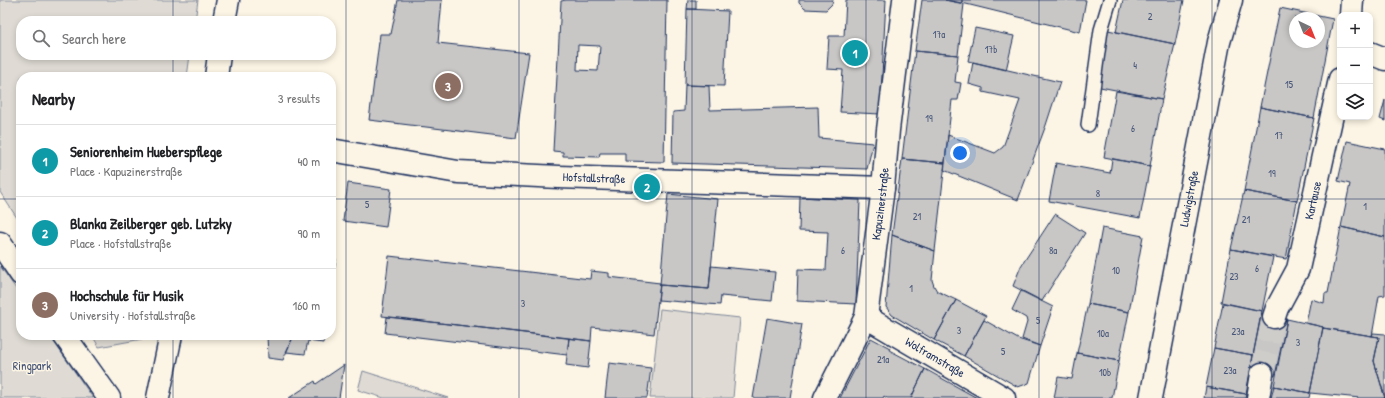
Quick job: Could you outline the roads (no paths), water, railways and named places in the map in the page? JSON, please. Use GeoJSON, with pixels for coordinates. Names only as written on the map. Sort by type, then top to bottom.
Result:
{"type":"FeatureCollection","features":[{"type":"Feature","properties":{"kind":"street"},"geometry":{"type":"LineString","coordinates":[[225,16],[228,0]]}},
{"type":"Feature","properties":{"kind":"street","name":"Kapuzinerstraße"},"geometry":{"type":"LineString","coordinates":[[825,398],[866,317],[883,188],[890,114],[904,0]]}},
{"type":"Feature","properties":{"kind":"street","name":"Ludwigstraße"},"geometry":{"type":"LineString","coordinates":[[1150,398],[1219,42],[1231,0]]}},
{"type":"Feature","properties":{"kind":"street"},"geometry":{"type":"LineString","coordinates":[[1351,12],[1352,0]]}},
{"type":"Feature","properties":{"kind":"street"},"geometry":{"type":"LineString","coordinates":[[1373,54],[1385,59]]}},
{"type":"Feature","properties":{"kind":"street"},"geometry":{"type":"LineString","coordinates":[[217,72],[218,60]]}},
{"type":"Feature","properties":{"kind":"street","name":"Kartause"},"geometry":{"type":"LineString","coordinates":[[1274,317],[1277,308],[1298,269],[1339,84]]}},
{"type":"Feature","properties":{"kind":"street","name":"Hofstallstraße"},"geometry":{"type":"LineString","coordinates":[[336,151],[458,172],[883,188]]}},
{"type":"Feature","properties":{"kind":"street"},"geometry":{"type":"LineString","coordinates":[[0,243],[16,267]]}},
{"type":"Feature","properties":{"kind":"street","name":"Wolframstraße"},"geometry":{"type":"LineString","coordinates":[[866,317],[1004,398]]}},
{"type":"Feature","properties":{"kind":"street"},"geometry":{"type":"LineString","coordinates":[[68,340],[109,398]]}},
{"type":"Feature","properties":{"kind":"street"},"geometry":{"type":"LineString","coordinates":[[158,398],[170,340]]}},
{"type":"Feature","properties":{"kind":"street"},"geometry":{"type":"LineString","coordinates":[[1258,398],[1262,374]]}},
{"type":"Feature","properties":{"kind":"lane"},"geometry":{"type":"LineString","coordinates":[[1088,124],[1101,30],[1110,0]]}},
{"type":"Feature","properties":{"kind":"tunnel"},"geometry":{"type":"LineString","coordinates":[[1262,374],[1274,317]]}},
{"type":"Feature","properties":{"kind":"place","name":"Seniorenheim Hueberspflege"},"geometry":{"type":"Point","coordinates":[855,53]}},
{"type":"Feature","properties":{"kind":"place","name":"Hochschule für Musik"},"geometry":{"type":"Point","coordinates":[448,86]}},
{"type":"Feature","properties":{"kind":"place","name":"Blanka Zeilberger geb. Lutzky"},"geometry":{"type":"Point","coordinates":[647,187]}},
{"type":"Feature","properties":{"kind":"park label","name":"Ringpark"},"geometry":{"type":"Point","coordinates":[32,366]}}]}
